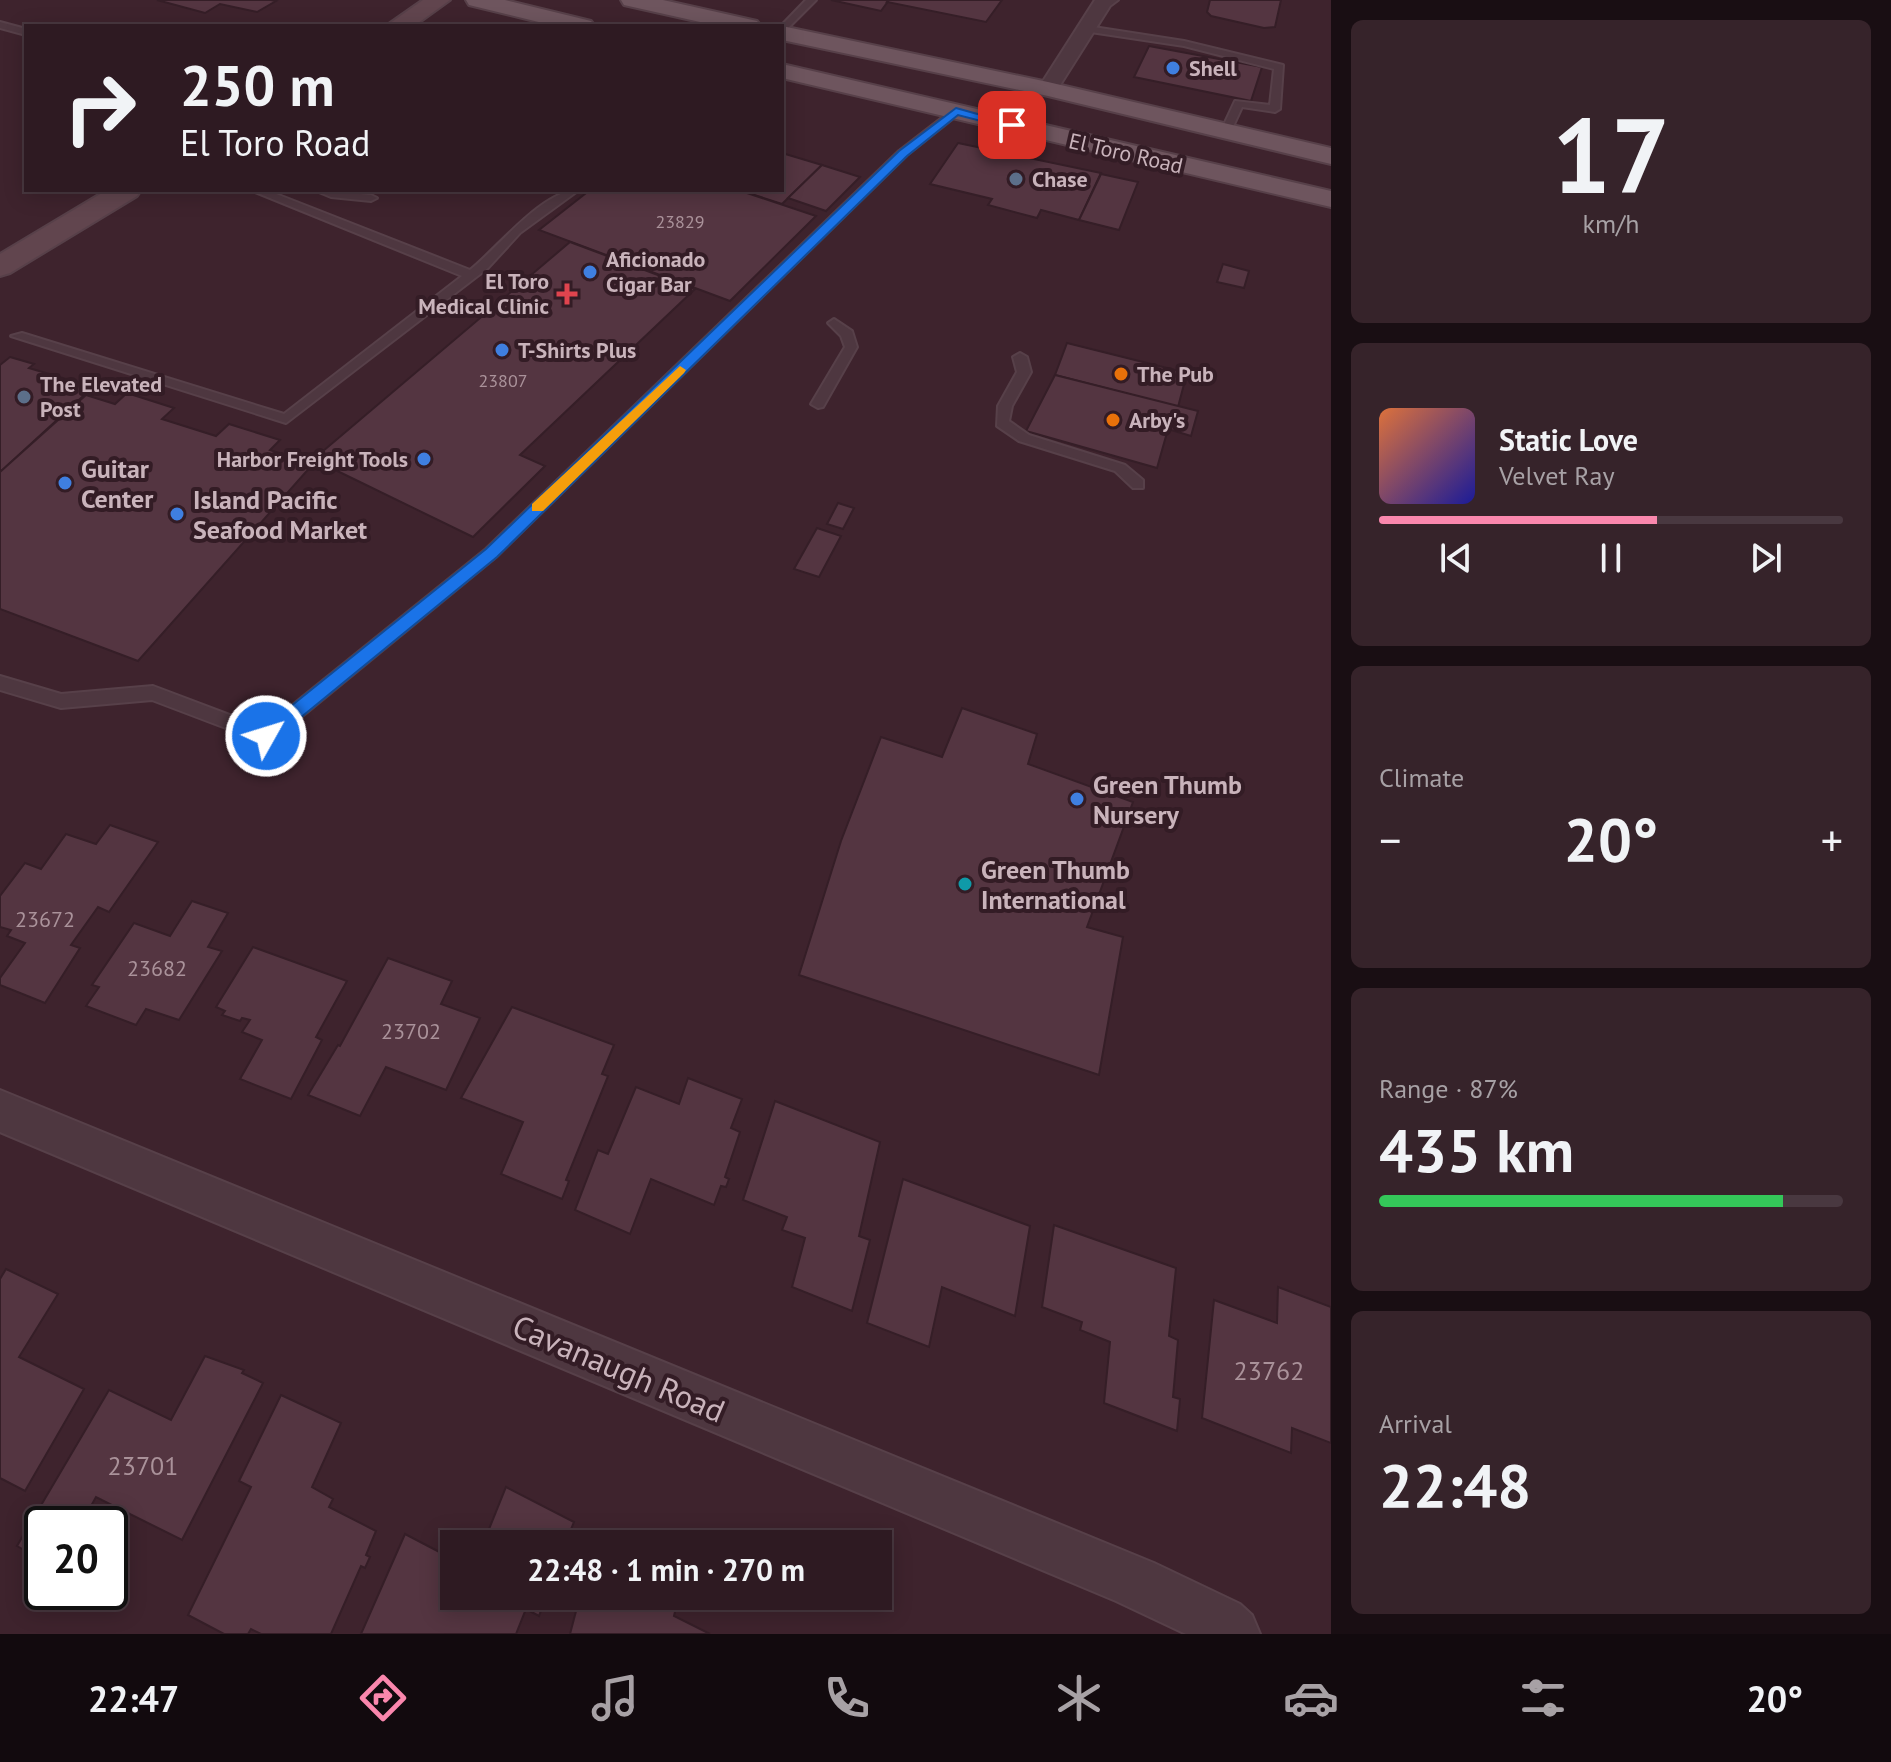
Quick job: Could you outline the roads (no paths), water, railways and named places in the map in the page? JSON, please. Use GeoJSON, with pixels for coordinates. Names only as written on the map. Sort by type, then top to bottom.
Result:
{"type":"FeatureCollection","features":[{"type":"Feature","properties":{"kind":"main road"},"geometry":{"type":"LineString","coordinates":[[401,24],[439,0]]}},
{"type":"Feature","properties":{"kind":"main road"},"geometry":{"type":"LineString","coordinates":[[477,0],[575,24]]}},
{"type":"Feature","properties":{"kind":"main road"},"geometry":{"type":"LineString","coordinates":[[632,0],[682,5],[743,24]]}},
{"type":"Feature","properties":{"kind":"main road"},"geometry":{"type":"LineString","coordinates":[[491,24],[518,24]]}},
{"type":"Feature","properties":{"kind":"main road","name":"El Toro Road"},"geometry":{"type":"LineString","coordinates":[[784,32],[1048,89],[1331,156]]}},
{"type":"Feature","properties":{"kind":"main road","name":"El Toro Road"},"geometry":{"type":"LineString","coordinates":[[784,71],[1331,199]]}},
{"type":"Feature","properties":{"kind":"main road"},"geometry":{"type":"LineString","coordinates":[[1039,132],[1119,131],[1258,159],[1269,157],[1278,143]]}},
{"type":"Feature","properties":{"kind":"main road"},"geometry":{"type":"LineString","coordinates":[[0,267],[124,192]]}},
{"type":"Feature","properties":{"kind":"street"},"geometry":{"type":"LineString","coordinates":[[1048,89],[1103,2],[1109,0]]}},
{"type":"Feature","properties":{"kind":"street","name":"Cavanaugh Road"},"geometry":{"type":"LineString","coordinates":[[0,1111],[1120,1576],[1221,1623],[1233,1634]]}},
{"type":"Feature","properties":{"kind":"lane"},"geometry":{"type":"LineString","coordinates":[[784,30],[811,0]]}},
{"type":"Feature","properties":{"kind":"lane"},"geometry":{"type":"LineString","coordinates":[[0,25],[24,31]]}},
{"type":"Feature","properties":{"kind":"lane"},"geometry":{"type":"LineString","coordinates":[[1087,29],[1133,34],[1239,55],[1279,67],[1275,109],[1239,103],[1226,131]]}},
{"type":"Feature","properties":{"kind":"lane"},"geometry":{"type":"LineString","coordinates":[[0,683],[61,701],[153,693],[266,736],[491,553],[903,153],[956,112]]}},
{"type":"Feature","properties":{"kind":"lane"},"geometry":{"type":"LineString","coordinates":[[261,192],[471,275]]}},
{"type":"Feature","properties":{"kind":"lane"},"geometry":{"type":"LineString","coordinates":[[326,192],[371,198]]}},
{"type":"Feature","properties":{"kind":"lane"},"geometry":{"type":"LineString","coordinates":[[17,336],[286,419],[471,275],[516,231],[570,192]]}},
{"type":"Feature","properties":{"kind":"lane"},"geometry":{"type":"LineString","coordinates":[[818,404],[851,347],[847,334],[834,323]]}},
{"type":"Feature","properties":{"kind":"lane"},"geometry":{"type":"LineString","coordinates":[[1020,357],[1024,372],[1005,406],[1002,423],[1024,438],[1120,468],[1138,484]]}},
{"type":"Feature","properties":{"kind":"place","name":"Shell"},"geometry":{"type":"Point","coordinates":[1173,68]}},
{"type":"Feature","properties":{"kind":"place","name":"Chase"},"geometry":{"type":"Point","coordinates":[1016,179]}},
{"type":"Feature","properties":{"kind":"place","name":"Aficionado Cigar Bar"},"geometry":{"type":"Point","coordinates":[590,272]}},
{"type":"Feature","properties":{"kind":"place","name":"El Toro Medical Clinic"},"geometry":{"type":"Point","coordinates":[567,294]}},
{"type":"Feature","properties":{"kind":"place","name":"T-Shirts Plus"},"geometry":{"type":"Point","coordinates":[502,350]}},
{"type":"Feature","properties":{"kind":"place","name":"The Pub"},"geometry":{"type":"Point","coordinates":[1121,374]}},
{"type":"Feature","properties":{"kind":"place","name":"The Elevated Post"},"geometry":{"type":"Point","coordinates":[24,397]}},
{"type":"Feature","properties":{"kind":"place","name":"Arby's"},"geometry":{"type":"Point","coordinates":[1113,420]}},
{"type":"Feature","properties":{"kind":"place","name":"Harbor Freight Tools"},"geometry":{"type":"Point","coordinates":[424,459]}},
{"type":"Feature","properties":{"kind":"place","name":"Guitar Center"},"geometry":{"type":"Point","coordinates":[65,483]}},
{"type":"Feature","properties":{"kind":"place","name":"Island Pacific Seafood Market"},"geometry":{"type":"Point","coordinates":[177,514]}},
{"type":"Feature","properties":{"kind":"place","name":"Green Thumb Nursery"},"geometry":{"type":"Point","coordinates":[1077,799]}},
{"type":"Feature","properties":{"kind":"place","name":"Green Thumb International"},"geometry":{"type":"Point","coordinates":[965,884]}}]}
